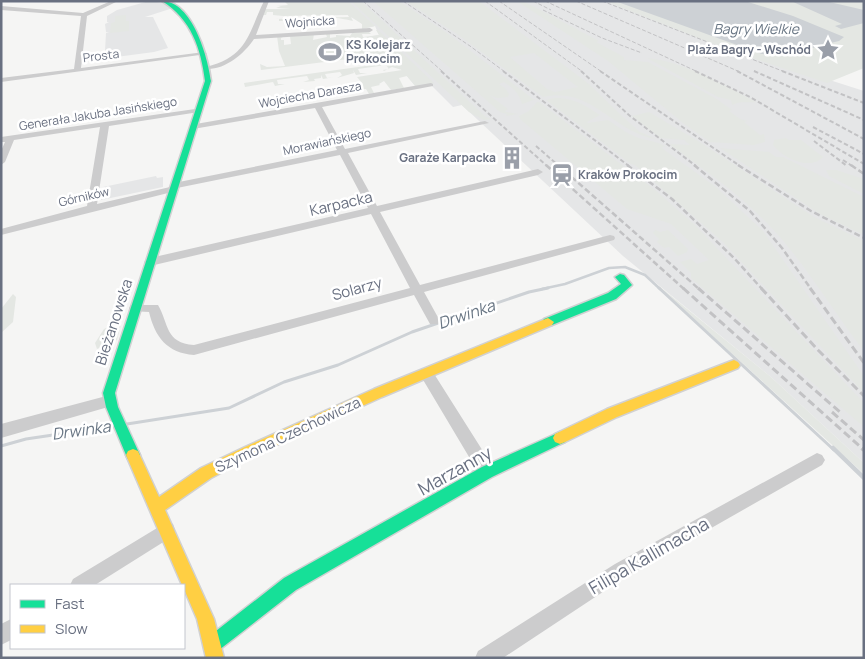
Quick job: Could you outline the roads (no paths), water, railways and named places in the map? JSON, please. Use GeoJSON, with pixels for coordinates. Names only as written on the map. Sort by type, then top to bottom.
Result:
{"type":"FeatureCollection","features":[{"type":"Feature","properties":{"kind":"street"},"geometry":{"type":"LineString","coordinates":[[1,8],[84,14],[116,1]]}},
{"type":"Feature","properties":{"kind":"street"},"geometry":{"type":"LineString","coordinates":[[208,68],[217,66],[238,53],[257,29],[260,14],[267,1]]}},
{"type":"Feature","properties":{"kind":"street","name":"Bieżanowska"},"geometry":{"type":"LineString","coordinates":[[110,401],[111,383],[192,127],[207,86],[208,68],[204,54],[177,8],[168,2]]}},
{"type":"Feature","properties":{"kind":"street"},"geometry":{"type":"LineString","coordinates":[[77,70],[84,14]]}},
{"type":"Feature","properties":{"kind":"street","name":"Wojnicka"},"geometry":{"type":"LineString","coordinates":[[251,37],[370,30]]}},
{"type":"Feature","properties":{"kind":"street","name":"Prosta"},"geometry":{"type":"LineString","coordinates":[[1,80],[204,54]]}},
{"type":"Feature","properties":{"kind":"street","name":"Wojciecha Darasza"},"geometry":{"type":"LineString","coordinates":[[192,127],[431,85]]}},
{"type":"Feature","properties":{"kind":"street"},"geometry":{"type":"LineString","coordinates":[[317,105],[373,212],[434,321]]}},
{"type":"Feature","properties":{"kind":"street","name":"Generała Jakuba Jasińskiego"},"geometry":{"type":"LineString","coordinates":[[1,140],[199,110]]}},
{"type":"Feature","properties":{"kind":"street","name":"Morawiańskiego"},"geometry":{"type":"LineString","coordinates":[[174,187],[485,123]]}},
{"type":"Feature","properties":{"kind":"street"},"geometry":{"type":"LineString","coordinates":[[92,208],[105,124]]}},
{"type":"Feature","properties":{"kind":"street"},"geometry":{"type":"LineString","coordinates":[[1,162],[11,138]]}},
{"type":"Feature","properties":{"kind":"street","name":"Karpacka"},"geometry":{"type":"LineString","coordinates":[[150,262],[373,212],[538,172]]}},
{"type":"Feature","properties":{"kind":"street","name":"Górników"},"geometry":{"type":"LineString","coordinates":[[1,232],[174,187]]}},
{"type":"Feature","properties":{"kind":"street","name":"Solarzy"},"geometry":{"type":"LineString","coordinates":[[135,308],[154,308],[160,330],[168,341],[183,349],[194,350],[610,238]]}},
{"type":"Feature","properties":{"kind":"street","name":"Szymona Czechowicza"},"geometry":{"type":"LineString","coordinates":[[156,507],[206,473],[250,451],[426,373],[612,296],[626,285],[626,282],[620,277]]}},
{"type":"Feature","properties":{"kind":"street","name":"Marzanny"},"geometry":{"type":"LineString","coordinates":[[213,644],[290,584],[487,472],[612,413],[734,365]]}},
{"type":"Feature","properties":{"kind":"street"},"geometry":{"type":"LineString","coordinates":[[426,373],[487,472]]}},
{"type":"Feature","properties":{"kind":"street"},"geometry":{"type":"LineString","coordinates":[[1,431],[110,401],[205,619],[213,644],[215,658]]}},
{"type":"Feature","properties":{"kind":"street","name":"Filipa Kallimacha"},"geometry":{"type":"LineString","coordinates":[[485,658],[621,570],[817,460]]}},
{"type":"Feature","properties":{"kind":"street"},"geometry":{"type":"LineString","coordinates":[[82,584],[167,530]]}},
{"type":"Feature","properties":{"kind":"water","name":"Bagry Wielkie"},"geometry":{"type":"Polygon","coordinates":[[[615,1],[745,1],[793,16],[844,37],[839,41],[801,51],[772,55],[762,54],[615,1]]]}},
{"type":"Feature","properties":{"kind":"water","name":"Bagry Wielkie"},"geometry":{"type":"Polygon","coordinates":[[[791,1],[825,1],[864,10],[864,23],[841,29],[835,26],[842,24],[791,1]]]}},
{"type":"Feature","properties":{"kind":"waterway","name":"Drwinka"},"geometry":{"type":"LineString","coordinates":[[542,289],[565,284],[609,268],[625,267],[645,275],[660,289]]}},
{"type":"Feature","properties":{"kind":"waterway","name":"Drwinka"},"geometry":{"type":"LineString","coordinates":[[127,424],[229,408],[284,382],[338,365],[412,332],[529,292],[548,288]]}},
{"type":"Feature","properties":{"kind":"waterway","name":"Drwinka"},"geometry":{"type":"LineString","coordinates":[[659,288],[834,450]]}},
{"type":"Feature","properties":{"kind":"waterway","name":"Drwinka"},"geometry":{"type":"LineString","coordinates":[[1,446],[26,439],[114,426]]}},
{"type":"Feature","properties":{"kind":"waterway","name":"Drwinka"},"geometry":{"type":"LineString","coordinates":[[833,448],[864,478]]}},
{"type":"Feature","properties":{"kind":"railway"},"geometry":{"type":"LineString","coordinates":[[363,1],[443,72]]}},
{"type":"Feature","properties":{"kind":"railway"},"geometry":{"type":"LineString","coordinates":[[403,1],[505,72]]}},
{"type":"Feature","properties":{"kind":"railway"},"geometry":{"type":"LineString","coordinates":[[485,1],[583,72]]}},
{"type":"Feature","properties":{"kind":"railway"},"geometry":{"type":"LineString","coordinates":[[499,1],[602,72]]}},
{"type":"Feature","properties":{"kind":"railway"},"geometry":{"type":"LineString","coordinates":[[533,1],[551,10]]}},
{"type":"Feature","properties":{"kind":"railway"},"geometry":{"type":"LineString","coordinates":[[545,1],[698,72]]}},
{"type":"Feature","properties":{"kind":"railway"},"geometry":{"type":"LineString","coordinates":[[576,1],[740,72]]}},
{"type":"Feature","properties":{"kind":"railway"},"geometry":{"type":"LineString","coordinates":[[602,1],[785,72]]}},
{"type":"Feature","properties":{"kind":"railway"},"geometry":{"type":"LineString","coordinates":[[543,10],[602,38],[642,53]]}},
{"type":"Feature","properties":{"kind":"railway"},"geometry":{"type":"LineString","coordinates":[[441,71],[547,166]]}},
{"type":"Feature","properties":{"kind":"railway"},"geometry":{"type":"LineString","coordinates":[[503,71],[629,166]]}},
{"type":"Feature","properties":{"kind":"railway"},"geometry":{"type":"LineString","coordinates":[[581,71],[630,116],[696,166]]}},
{"type":"Feature","properties":{"kind":"railway"},"geometry":{"type":"LineString","coordinates":[[600,71],[740,166]]}},
{"type":"Feature","properties":{"kind":"railway"},"geometry":{"type":"LineString","coordinates":[[695,71],[750,97],[864,164]]}},
{"type":"Feature","properties":{"kind":"railway"},"geometry":{"type":"LineString","coordinates":[[737,71],[864,139]]}},
{"type":"Feature","properties":{"kind":"railway"},"geometry":{"type":"LineString","coordinates":[[757,72],[754,71],[864,120]]}},
{"type":"Feature","properties":{"kind":"railway"},"geometry":{"type":"LineString","coordinates":[[782,71],[864,103]]}},
{"type":"Feature","properties":{"kind":"railway"},"geometry":{"type":"LineString","coordinates":[[813,127],[864,154]]}},
{"type":"Feature","properties":{"kind":"railway"},"geometry":{"type":"LineString","coordinates":[[814,141],[847,166]]}},
{"type":"Feature","properties":{"kind":"railway"},"geometry":{"type":"LineString","coordinates":[[536,146],[559,166]]}},
{"type":"Feature","properties":{"kind":"railway"},"geometry":{"type":"LineString","coordinates":[[843,160],[852,166]]}},
{"type":"Feature","properties":{"kind":"railway"},"geometry":{"type":"LineString","coordinates":[[546,165],[684,289]]}},
{"type":"Feature","properties":{"kind":"railway"},"geometry":{"type":"LineString","coordinates":[[558,165],[699,289]]}},
{"type":"Feature","properties":{"kind":"railway"},"geometry":{"type":"LineString","coordinates":[[627,165],[672,199],[734,258],[762,289]]}},
{"type":"Feature","properties":{"kind":"railway"},"geometry":{"type":"LineString","coordinates":[[694,165],[750,211],[782,248],[811,289]]}},
{"type":"Feature","properties":{"kind":"railway"},"geometry":{"type":"LineString","coordinates":[[738,165],[811,211],[864,238]]}},
{"type":"Feature","properties":{"kind":"railway"},"geometry":{"type":"LineString","coordinates":[[851,165],[864,174]]}},
{"type":"Feature","properties":{"kind":"railway"},"geometry":{"type":"LineString","coordinates":[[683,288],[864,450],[862,448]]}},
{"type":"Feature","properties":{"kind":"railway"},"geometry":{"type":"LineString","coordinates":[[698,288],[841,413]]}},
{"type":"Feature","properties":{"kind":"railway"},"geometry":{"type":"LineString","coordinates":[[761,288],[818,350],[864,396]]}},
{"type":"Feature","properties":{"kind":"railway"},"geometry":{"type":"LineString","coordinates":[[810,288],[864,363]]}},
{"type":"Feature","properties":{"kind":"railway"},"geometry":{"type":"LineString","coordinates":[[832,412],[864,440]]}},
{"type":"Feature","properties":{"kind":"place","name":"Plaża Bagry - Wschód"},"geometry":{"type":"Point","coordinates":[828,50]}},
{"type":"Feature","properties":{"kind":"place","name":"KS Kolejarz Prokocim"},"geometry":{"type":"Point","coordinates":[330,52]}},
{"type":"Feature","properties":{"kind":"place","name":"Garaże Karpacka"},"geometry":{"type":"Point","coordinates":[512,158]}},
{"type":"Feature","properties":{"kind":"place","name":"Kraków Prokocim"},"geometry":{"type":"Point","coordinates":[562,175]}}]}
